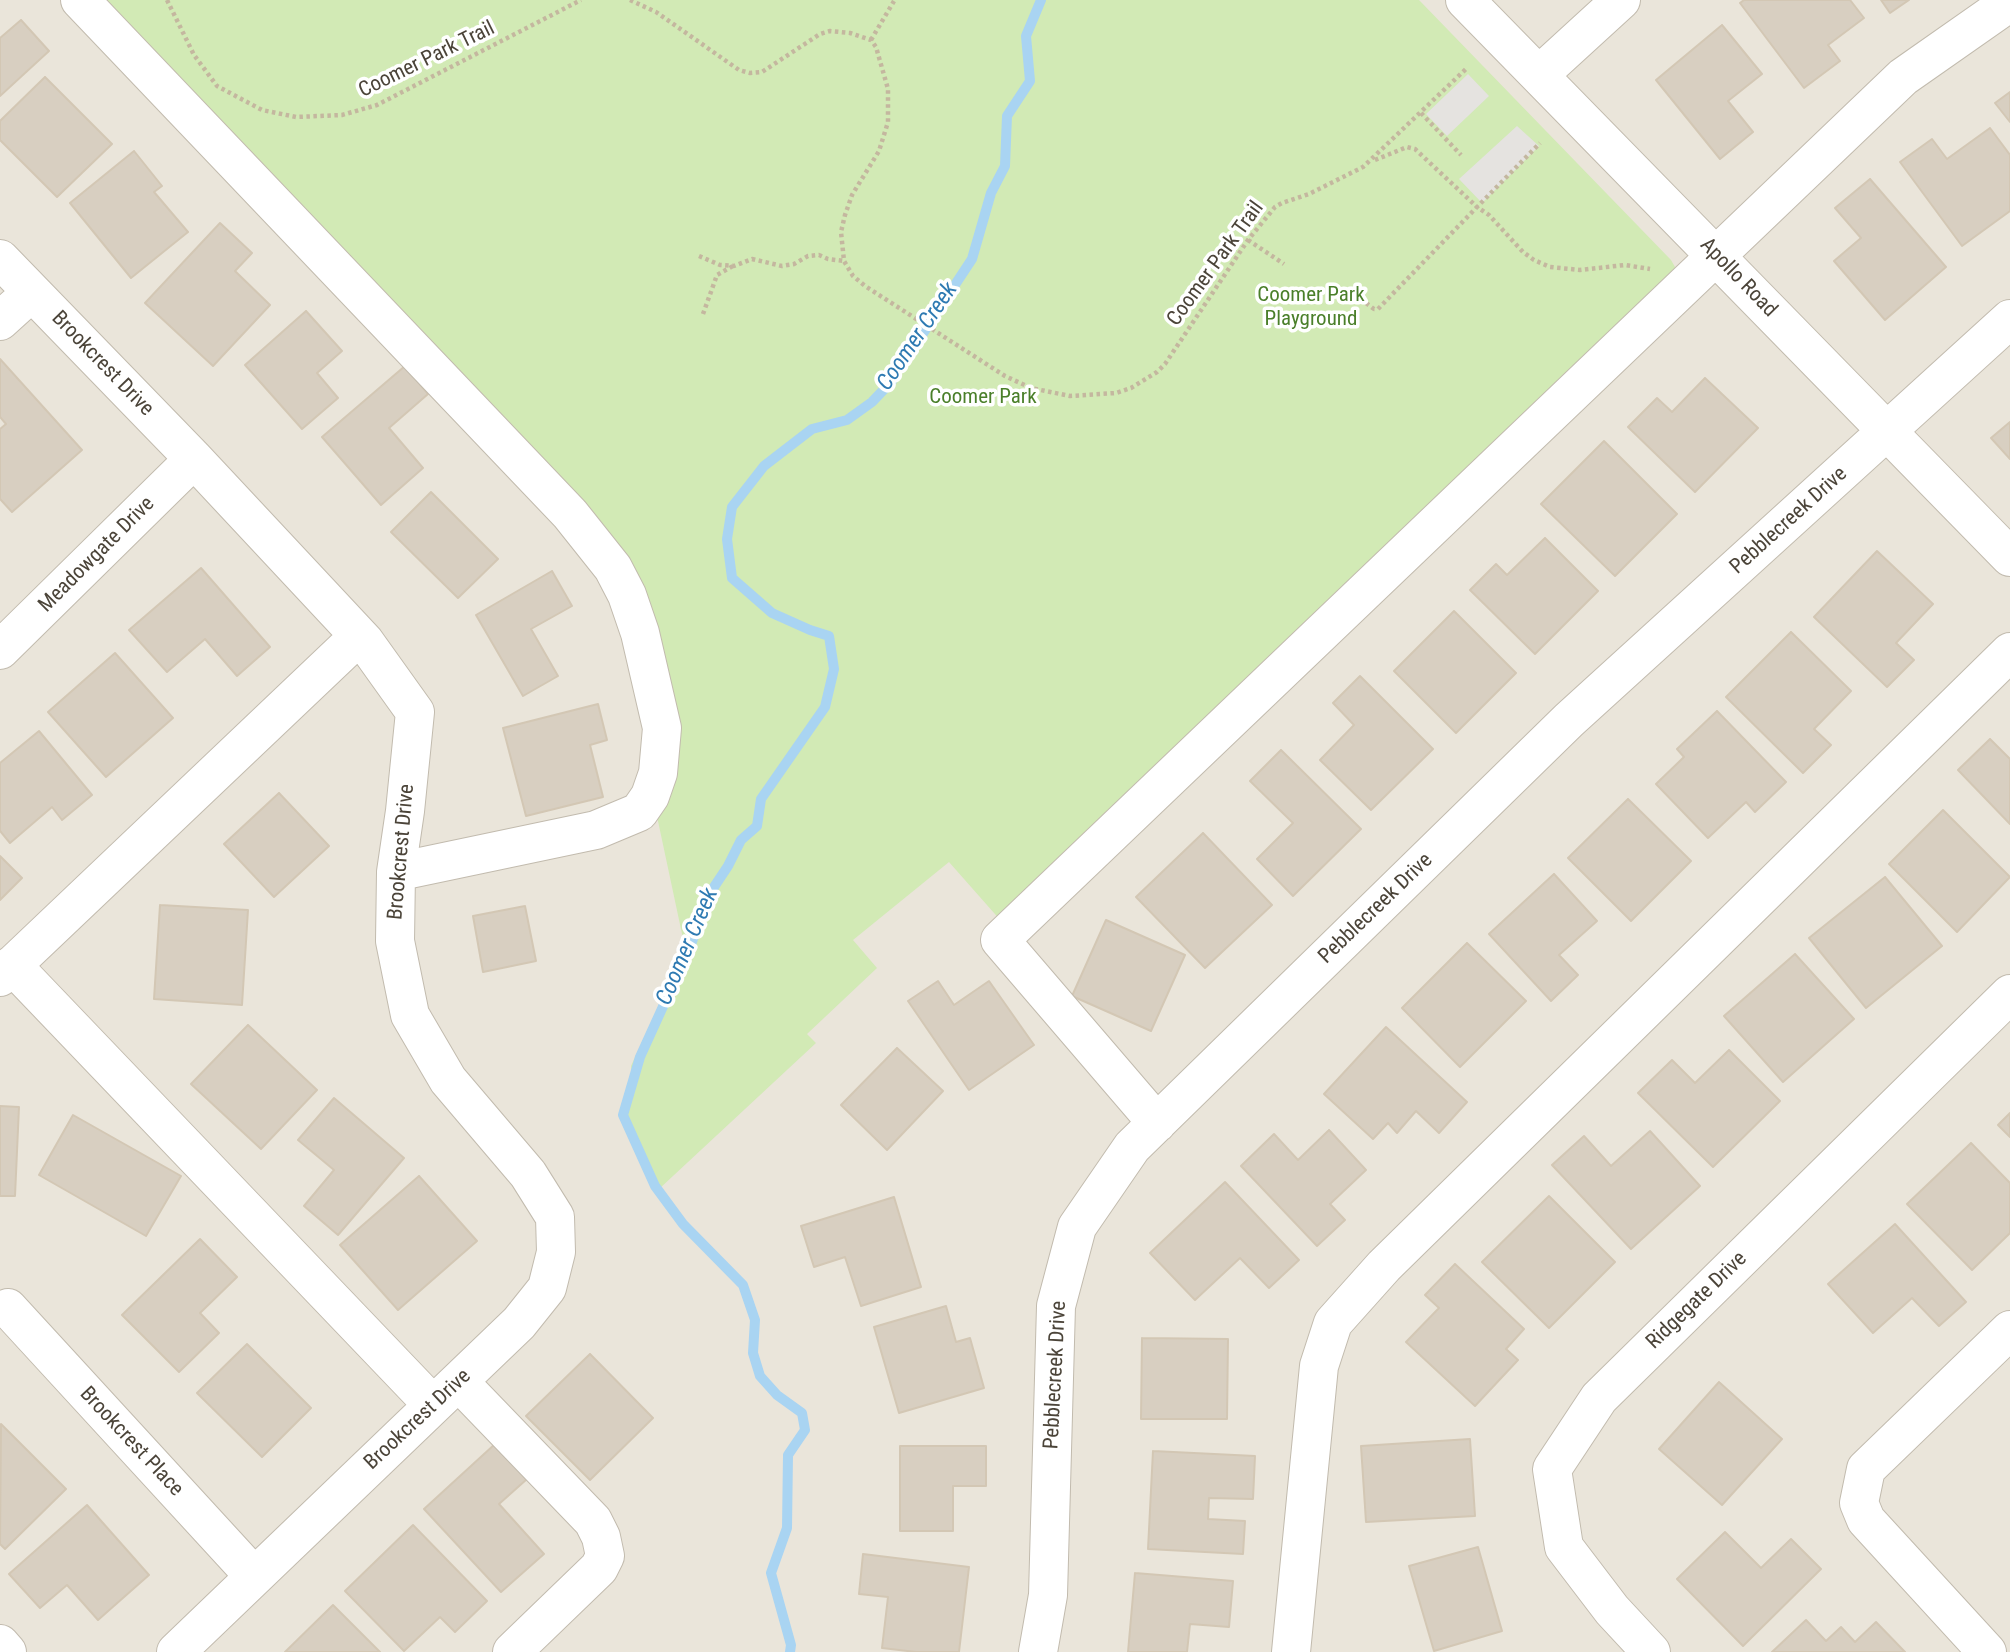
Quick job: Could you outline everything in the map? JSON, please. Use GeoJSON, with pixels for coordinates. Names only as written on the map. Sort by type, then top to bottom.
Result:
{"type":"FeatureCollection","features":[{"type":"Feature","properties":{"kind":"street"},"geometry":{"type":"LineString","coordinates":[[80,0],[570,514],[612,568],[627,595],[640,633],[662,728],[658,773],[650,796],[639,812],[596,830],[396,872]]}},
{"type":"Feature","properties":{"kind":"street","name":"Apollo Road"},"geometry":{"type":"LineString","coordinates":[[1465,0],[2010,557]]}},
{"type":"Feature","properties":{"kind":"street"},"geometry":{"type":"LineString","coordinates":[[1539,75],[1621,0]]}},
{"type":"Feature","properties":{"kind":"street"},"geometry":{"type":"LineString","coordinates":[[1157,1122],[1000,940],[1903,77],[2010,2]]}},
{"type":"Feature","properties":{"kind":"street","name":"Brookcrest Drive"},"geometry":{"type":"LineString","coordinates":[[0,259],[359,636],[415,712],[396,872],[395,941],[411,1015],[448,1080],[528,1174],[555,1217],[556,1252],[547,1288],[519,1323],[176,1652]]}},
{"type":"Feature","properties":{"kind":"street"},"geometry":{"type":"LineString","coordinates":[[0,321],[32,292]]}},
{"type":"Feature","properties":{"kind":"street","name":"Pebblecreek Drive"},"geometry":{"type":"LineString","coordinates":[[1038,1652],[1048,1595],[1056,1306],[1077,1227],[1132,1147],[1569,720],[2010,319]]}},
{"type":"Feature","properties":{"kind":"street","name":"Meadowgate Drive"},"geometry":{"type":"LineString","coordinates":[[0,650],[194,460]]}},
{"type":"Feature","properties":{"kind":"street"},"geometry":{"type":"LineString","coordinates":[[359,636],[6,971],[446,1393],[593,1521],[601,1537],[605,1556],[599,1568],[512,1652]]}},
{"type":"Feature","properties":{"kind":"street"},"geometry":{"type":"LineString","coordinates":[[1291,1652],[1319,1366],[1332,1323],[1394,1256],[2010,652]]}},
{"type":"Feature","properties":{"kind":"street","name":"Ridgegate Drive"},"geometry":{"type":"LineString","coordinates":[[1651,1652],[1612,1609],[1564,1547],[1552,1469],[1599,1398],[2010,994]]}},
{"type":"Feature","properties":{"kind":"street","name":"Brookcrest Place"},"geometry":{"type":"LineString","coordinates":[[8,1308],[254,1576]]}},
{"type":"Feature","properties":{"kind":"street"},"geometry":{"type":"LineString","coordinates":[[1987,1652],[1866,1520],[1859,1503],[1866,1469],[2010,1330]]}},
{"type":"Feature","properties":{"kind":"street"},"geometry":{"type":"LineString","coordinates":[[0,1644],[7,1652]]}},
{"type":"Feature","properties":{"kind":"path","name":"Coomer Park Trail"},"geometry":{"type":"LineString","coordinates":[[167,0],[194,55],[217,86],[262,110],[296,117],[342,115],[377,105],[581,0]]}},
{"type":"Feature","properties":{"kind":"path"},"geometry":{"type":"LineString","coordinates":[[630,0],[656,12],[739,70],[750,73],[762,72],[820,34],[830,31],[850,33],[871,40],[876,47],[888,89],[889,109],[879,152],[857,187],[845,215],[841,232],[844,261],[819,255],[808,256],[794,264],[782,266],[752,259],[717,275],[704,314]]}},
{"type":"Feature","properties":{"kind":"path"},"geometry":{"type":"LineString","coordinates":[[871,40],[894,1]]}},
{"type":"Feature","properties":{"kind":"path","name":"Coomer Park Trail"},"geometry":{"type":"LineString","coordinates":[[844,261],[856,279],[879,296],[1005,376],[1051,394],[1115,393],[1131,388],[1165,364],[1264,219],[1282,203],[1309,194],[1371,162],[1468,67]]}},
{"type":"Feature","properties":{"kind":"path"},"geometry":{"type":"LineString","coordinates":[[1421,113],[1461,155]]}},
{"type":"Feature","properties":{"kind":"path"},"geometry":{"type":"LineString","coordinates":[[1366,303],[1378,309],[1540,143]]}},
{"type":"Feature","properties":{"kind":"path"},"geometry":{"type":"LineString","coordinates":[[1371,162],[1408,147],[1415,149],[1489,215],[1523,252],[1550,267],[1580,270],[1625,265],[1654,270]]}},
{"type":"Feature","properties":{"kind":"path"},"geometry":{"type":"LineString","coordinates":[[1248,240],[1284,264]]}},
{"type":"Feature","properties":{"kind":"path"},"geometry":{"type":"LineString","coordinates":[[699,256],[720,265],[734,266]]}},
{"type":"Feature","properties":{"kind":"shaded area"},"geometry":{"type":"Polygon","coordinates":[[[0,0],[2010,0],[2010,1652],[0,1652],[0,0]]]}},
{"type":"Feature","properties":{"kind":"shaded area"},"geometry":{"type":"Polygon","coordinates":[[[1468,74],[1489,96],[1447,136],[1426,114],[1468,74]]]}},
{"type":"Feature","properties":{"kind":"shaded area"},"geometry":{"type":"Polygon","coordinates":[[[1517,126],[1539,146],[1482,203],[1459,179],[1517,126]]]}},
{"type":"Feature","properties":{"kind":"green space","name":"Coomer Park"},"geometry":{"type":"Polygon","coordinates":[[[95,0],[1419,0],[1671,260],[1675,267],[1673,280],[1002,922],[949,862],[853,940],[877,968],[807,1034],[816,1043],[659,1189],[633,1138],[625,1115],[632,1090],[631,1066],[685,948],[655,807],[650,634],[95,0]]]}},
{"type":"Feature","properties":{"kind":"building"},"geometry":{"type":"Polygon","coordinates":[[[1744,0],[1850,0],[1864,18],[1828,45],[1840,61],[1804,88],[1740,3],[1744,0]]]}},
{"type":"Feature","properties":{"kind":"building"},"geometry":{"type":"Polygon","coordinates":[[[1881,0],[1909,0],[1890,13],[1881,0]]]}},
{"type":"Feature","properties":{"kind":"building"},"geometry":{"type":"Polygon","coordinates":[[[21,20],[49,51],[0,96],[0,38],[21,20]]]}},
{"type":"Feature","properties":{"kind":"building"},"geometry":{"type":"Polygon","coordinates":[[[1722,25],[1762,74],[1728,101],[1753,132],[1720,159],[1656,80],[1722,25]]]}},
{"type":"Feature","properties":{"kind":"building"},"geometry":{"type":"Polygon","coordinates":[[[45,77],[112,144],[57,197],[0,140],[0,121],[45,77]]]}},
{"type":"Feature","properties":{"kind":"building"},"geometry":{"type":"Polygon","coordinates":[[[2010,92],[2010,122],[1995,103],[2010,92]]]}},
{"type":"Feature","properties":{"kind":"building"},"geometry":{"type":"Polygon","coordinates":[[[1990,128],[2010,155],[2010,211],[1962,246],[1900,162],[1932,139],[1947,159],[1990,128]]]}},
{"type":"Feature","properties":{"kind":"building"},"geometry":{"type":"Polygon","coordinates":[[[134,151],[162,186],[154,192],[188,232],[131,278],[70,203],[134,151]]]}},
{"type":"Feature","properties":{"kind":"building"},"geometry":{"type":"Polygon","coordinates":[[[1870,179],[1946,267],[1885,320],[1834,261],[1861,238],[1835,208],[1870,179]]]}},
{"type":"Feature","properties":{"kind":"building"},"geometry":{"type":"Polygon","coordinates":[[[220,223],[252,253],[235,271],[270,305],[213,366],[145,303],[220,223]]]}},
{"type":"Feature","properties":{"kind":"building"},"geometry":{"type":"Polygon","coordinates":[[[306,311],[342,351],[317,373],[338,398],[302,429],[245,365],[306,311]]]}},
{"type":"Feature","properties":{"kind":"building"},"geometry":{"type":"Polygon","coordinates":[[[0,359],[82,450],[12,512],[0,499],[0,429],[6,424],[0,417],[0,359]]]}},
{"type":"Feature","properties":{"kind":"building"},"geometry":{"type":"Polygon","coordinates":[[[405,366],[428,394],[389,428],[423,468],[381,505],[322,437],[405,366]]]}},
{"type":"Feature","properties":{"kind":"building"},"geometry":{"type":"Polygon","coordinates":[[[1705,378],[1758,428],[1695,492],[1628,427],[1657,398],[1672,412],[1705,378]]]}},
{"type":"Feature","properties":{"kind":"building"},"geometry":{"type":"Polygon","coordinates":[[[2010,422],[2010,459],[1991,438],[2010,422]]]}},
{"type":"Feature","properties":{"kind":"building"},"geometry":{"type":"Polygon","coordinates":[[[1604,441],[1677,514],[1615,576],[1541,504],[1604,441]]]}},
{"type":"Feature","properties":{"kind":"building"},"geometry":{"type":"Polygon","coordinates":[[[431,492],[498,559],[458,598],[391,532],[431,492]]]}},
{"type":"Feature","properties":{"kind":"building"},"geometry":{"type":"Polygon","coordinates":[[[1545,538],[1598,591],[1535,654],[1470,590],[1496,564],[1507,575],[1545,538]]]}},
{"type":"Feature","properties":{"kind":"building"},"geometry":{"type":"Polygon","coordinates":[[[1877,551],[1933,604],[1896,643],[1914,660],[1887,687],[1814,617],[1877,551]]]}},
{"type":"Feature","properties":{"kind":"building"},"geometry":{"type":"Polygon","coordinates":[[[201,568],[270,647],[237,676],[205,639],[167,672],[129,630],[201,568]]]}},
{"type":"Feature","properties":{"kind":"building"},"geometry":{"type":"Polygon","coordinates":[[[552,571],[572,606],[531,629],[558,676],[523,696],[476,615],[552,571]]]}},
{"type":"Feature","properties":{"kind":"building"},"geometry":{"type":"Polygon","coordinates":[[[1454,611],[1516,673],[1456,733],[1394,671],[1454,611]]]}},
{"type":"Feature","properties":{"kind":"building"},"geometry":{"type":"Polygon","coordinates":[[[1791,632],[1851,691],[1814,729],[1831,745],[1803,773],[1726,697],[1791,632]]]}},
{"type":"Feature","properties":{"kind":"building"},"geometry":{"type":"Polygon","coordinates":[[[115,653],[173,718],[106,777],[48,712],[115,653]]]}},
{"type":"Feature","properties":{"kind":"building"},"geometry":{"type":"Polygon","coordinates":[[[1360,676],[1433,749],[1371,810],[1320,760],[1354,725],[1333,703],[1360,676]]]}},
{"type":"Feature","properties":{"kind":"building"},"geometry":{"type":"Polygon","coordinates":[[[598,704],[607,740],[590,745],[603,797],[526,816],[503,728],[598,704]]]}},
{"type":"Feature","properties":{"kind":"building"},"geometry":{"type":"Polygon","coordinates":[[[1717,711],[1786,782],[1755,812],[1746,802],[1708,838],[1656,784],[1684,757],[1677,749],[1717,711]]]}},
{"type":"Feature","properties":{"kind":"building"},"geometry":{"type":"Polygon","coordinates":[[[39,731],[92,795],[62,820],[52,807],[10,843],[0,831],[0,763],[39,731]]]}},
{"type":"Feature","properties":{"kind":"building"},"geometry":{"type":"Polygon","coordinates":[[[1990,739],[2010,759],[2010,824],[1958,770],[1990,739]]]}},
{"type":"Feature","properties":{"kind":"building"},"geometry":{"type":"Polygon","coordinates":[[[1281,750],[1361,829],[1293,896],[1257,859],[1293,823],[1250,781],[1281,750]]]}},
{"type":"Feature","properties":{"kind":"building"},"geometry":{"type":"Polygon","coordinates":[[[279,793],[329,846],[274,897],[224,844],[279,793]]]}},
{"type":"Feature","properties":{"kind":"building"},"geometry":{"type":"Polygon","coordinates":[[[1628,799],[1691,861],[1631,921],[1568,858],[1628,799]]]}},
{"type":"Feature","properties":{"kind":"building"},"geometry":{"type":"Polygon","coordinates":[[[1943,810],[2010,877],[1957,932],[1889,864],[1943,810]]]}},
{"type":"Feature","properties":{"kind":"building"},"geometry":{"type":"Polygon","coordinates":[[[1203,833],[1272,905],[1205,968],[1136,897],[1203,833]]]}},
{"type":"Feature","properties":{"kind":"building"},"geometry":{"type":"Polygon","coordinates":[[[0,856],[22,878],[0,900],[0,856]]]}},
{"type":"Feature","properties":{"kind":"building"},"geometry":{"type":"Polygon","coordinates":[[[1554,874],[1597,921],[1559,955],[1578,975],[1551,1001],[1489,934],[1554,874]]]}},
{"type":"Feature","properties":{"kind":"building"},"geometry":{"type":"Polygon","coordinates":[[[1885,877],[1942,946],[1866,1008],[1809,938],[1885,877]]]}},
{"type":"Feature","properties":{"kind":"building"},"geometry":{"type":"Polygon","coordinates":[[[160,905],[248,910],[242,1005],[154,999],[160,905]]]}},
{"type":"Feature","properties":{"kind":"building"},"geometry":{"type":"Polygon","coordinates":[[[525,906],[536,961],[483,972],[473,916],[525,906]]]}},
{"type":"Feature","properties":{"kind":"building"},"geometry":{"type":"Polygon","coordinates":[[[1106,920],[1185,955],[1151,1031],[1072,996],[1106,920]]]}},
{"type":"Feature","properties":{"kind":"building"},"geometry":{"type":"Polygon","coordinates":[[[1467,943],[1526,1001],[1460,1067],[1402,1008],[1467,943]]]}},
{"type":"Feature","properties":{"kind":"building"},"geometry":{"type":"Polygon","coordinates":[[[1795,954],[1854,1019],[1783,1082],[1724,1016],[1795,954]]]}},
{"type":"Feature","properties":{"kind":"building"},"geometry":{"type":"Polygon","coordinates":[[[938,981],[954,1005],[989,981],[1034,1045],[969,1090],[908,1001],[938,981]]]}},
{"type":"Feature","properties":{"kind":"building"},"geometry":{"type":"Polygon","coordinates":[[[248,1025],[317,1090],[261,1149],[191,1084],[248,1025]]]}},
{"type":"Feature","properties":{"kind":"building"},"geometry":{"type":"Polygon","coordinates":[[[1386,1027],[1467,1102],[1439,1133],[1416,1111],[1397,1133],[1388,1123],[1373,1139],[1324,1094],[1386,1027]]]}},
{"type":"Feature","properties":{"kind":"building"},"geometry":{"type":"Polygon","coordinates":[[[897,1048],[943,1091],[887,1150],[841,1105],[897,1048]]]}},
{"type":"Feature","properties":{"kind":"building"},"geometry":{"type":"Polygon","coordinates":[[[1729,1050],[1780,1101],[1713,1167],[1638,1093],[1672,1060],[1695,1083],[1729,1050]]]}},
{"type":"Feature","properties":{"kind":"building"},"geometry":{"type":"Polygon","coordinates":[[[334,1098],[404,1158],[338,1235],[304,1206],[334,1170],[298,1140],[334,1098]]]}},
{"type":"Feature","properties":{"kind":"building"},"geometry":{"type":"Polygon","coordinates":[[[0,1106],[19,1107],[15,1196],[0,1196],[0,1106]]]}},
{"type":"Feature","properties":{"kind":"building"},"geometry":{"type":"Polygon","coordinates":[[[2010,1113],[2010,1137],[1998,1125],[2010,1113]]]}},
{"type":"Feature","properties":{"kind":"building"},"geometry":{"type":"Polygon","coordinates":[[[73,1115],[181,1176],[146,1236],[39,1175],[73,1115]]]}},
{"type":"Feature","properties":{"kind":"building"},"geometry":{"type":"Polygon","coordinates":[[[1329,1130],[1366,1170],[1330,1204],[1345,1220],[1317,1246],[1241,1166],[1274,1134],[1298,1160],[1329,1130]]]}},
{"type":"Feature","properties":{"kind":"building"},"geometry":{"type":"Polygon","coordinates":[[[1650,1131],[1700,1186],[1631,1249],[1552,1165],[1584,1136],[1611,1166],[1650,1131]]]}},
{"type":"Feature","properties":{"kind":"building"},"geometry":{"type":"Polygon","coordinates":[[[1971,1143],[2010,1183],[2010,1233],[1972,1270],[1907,1204],[1971,1143]]]}},
{"type":"Feature","properties":{"kind":"building"},"geometry":{"type":"Polygon","coordinates":[[[419,1176],[477,1241],[398,1310],[340,1245],[419,1176]]]}},
{"type":"Feature","properties":{"kind":"building"},"geometry":{"type":"Polygon","coordinates":[[[1225,1182],[1299,1260],[1269,1288],[1240,1258],[1195,1300],[1150,1253],[1225,1182]]]}},
{"type":"Feature","properties":{"kind":"building"},"geometry":{"type":"Polygon","coordinates":[[[1549,1196],[1615,1262],[1549,1328],[1482,1262],[1549,1196]]]}},
{"type":"Feature","properties":{"kind":"building"},"geometry":{"type":"Polygon","coordinates":[[[894,1197],[921,1287],[861,1306],[845,1257],[814,1267],[801,1226],[894,1197]]]}},
{"type":"Feature","properties":{"kind":"building"},"geometry":{"type":"Polygon","coordinates":[[[1895,1224],[1966,1302],[1939,1326],[1912,1298],[1873,1333],[1828,1284],[1895,1224]]]}},
{"type":"Feature","properties":{"kind":"building"},"geometry":{"type":"Polygon","coordinates":[[[200,1239],[237,1277],[200,1313],[219,1333],[179,1372],[122,1315],[200,1239]]]}},
{"type":"Feature","properties":{"kind":"building"},"geometry":{"type":"Polygon","coordinates":[[[1455,1264],[1524,1329],[1506,1349],[1518,1360],[1475,1406],[1406,1342],[1439,1308],[1425,1295],[1455,1264]]]}},
{"type":"Feature","properties":{"kind":"building"},"geometry":{"type":"Polygon","coordinates":[[[946,1306],[956,1342],[970,1338],[984,1388],[899,1413],[874,1327],[946,1306]]]}},
{"type":"Feature","properties":{"kind":"building"},"geometry":{"type":"Polygon","coordinates":[[[1142,1338],[1228,1339],[1227,1419],[1141,1419],[1142,1338]]]}},
{"type":"Feature","properties":{"kind":"building"},"geometry":{"type":"Polygon","coordinates":[[[247,1344],[311,1408],[262,1457],[197,1393],[247,1344]]]}},
{"type":"Feature","properties":{"kind":"building"},"geometry":{"type":"Polygon","coordinates":[[[590,1354],[653,1418],[590,1480],[526,1416],[590,1354]]]}},
{"type":"Feature","properties":{"kind":"building"},"geometry":{"type":"Polygon","coordinates":[[[1719,1382],[1782,1439],[1722,1505],[1659,1449],[1719,1382]]]}},
{"type":"Feature","properties":{"kind":"building"},"geometry":{"type":"Polygon","coordinates":[[[1,1424],[66,1489],[5,1549],[0,1544],[1,1424]]]}},
{"type":"Feature","properties":{"kind":"building"},"geometry":{"type":"Polygon","coordinates":[[[1470,1439],[1475,1516],[1366,1522],[1361,1446],[1470,1439]]]}},
{"type":"Feature","properties":{"kind":"building"},"geometry":{"type":"Polygon","coordinates":[[[495,1444],[527,1479],[499,1504],[544,1554],[501,1592],[424,1509],[495,1444]]]}},
{"type":"Feature","properties":{"kind":"building"},"geometry":{"type":"Polygon","coordinates":[[[900,1446],[986,1446],[986,1486],[953,1486],[953,1531],[900,1531],[900,1446]]]}},
{"type":"Feature","properties":{"kind":"building"},"geometry":{"type":"Polygon","coordinates":[[[1153,1451],[1255,1456],[1253,1499],[1209,1498],[1208,1519],[1245,1521],[1243,1554],[1148,1549],[1153,1451]]]}},
{"type":"Feature","properties":{"kind":"building"},"geometry":{"type":"Polygon","coordinates":[[[87,1505],[149,1575],[98,1620],[67,1585],[40,1608],[9,1574],[87,1505]]]}},
{"type":"Feature","properties":{"kind":"building"},"geometry":{"type":"Polygon","coordinates":[[[413,1525],[487,1601],[455,1632],[440,1617],[404,1651],[345,1591],[413,1525]]]}},
{"type":"Feature","properties":{"kind":"building"},"geometry":{"type":"Polygon","coordinates":[[[1725,1532],[1761,1568],[1791,1539],[1821,1569],[1743,1646],[1677,1579],[1725,1532]]]}},
{"type":"Feature","properties":{"kind":"building"},"geometry":{"type":"Polygon","coordinates":[[[1478,1547],[1502,1631],[1434,1651],[1409,1566],[1478,1547]]]}},
{"type":"Feature","properties":{"kind":"building"},"geometry":{"type":"Polygon","coordinates":[[[863,1554],[969,1567],[959,1652],[916,1652],[882,1648],[888,1597],[859,1594],[863,1554]]]}},
{"type":"Feature","properties":{"kind":"building"},"geometry":{"type":"Polygon","coordinates":[[[1135,1573],[1233,1581],[1229,1627],[1190,1624],[1187,1652],[1128,1652],[1135,1573]]]}},
{"type":"Feature","properties":{"kind":"building"},"geometry":{"type":"Polygon","coordinates":[[[333,1605],[380,1652],[285,1652],[333,1605]]]}},
{"type":"Feature","properties":{"kind":"building"},"geometry":{"type":"Polygon","coordinates":[[[1806,1620],[1826,1641],[1841,1627],[1855,1642],[1876,1622],[1905,1652],[1772,1652],[1806,1620]]]}},
{"type":"Feature","properties":{"kind":"waterway","name":"Coomer Creek"},"geometry":{"type":"LineString","coordinates":[[790,1652],[791,1645],[771,1573],[787,1528],[788,1455],[805,1430],[802,1413],[777,1395],[760,1376],[753,1353],[755,1320],[743,1285],[683,1224],[655,1186],[623,1115],[640,1057],[691,945],[706,899],[741,840],[757,826],[761,799],[825,707],[834,669],[829,636],[772,613],[732,578],[727,539],[732,507],[764,466],[812,429],[847,420],[872,402],[892,381],[900,361],[918,341],[972,259],[991,193],[1005,166],[1007,116],[1030,81],[1026,36],[1041,0]]}},
{"type":"Feature","properties":{"kind":"park label","name":"Coomer Park Playground"},"geometry":{"type":"Point","coordinates":[1311,308]}}]}
